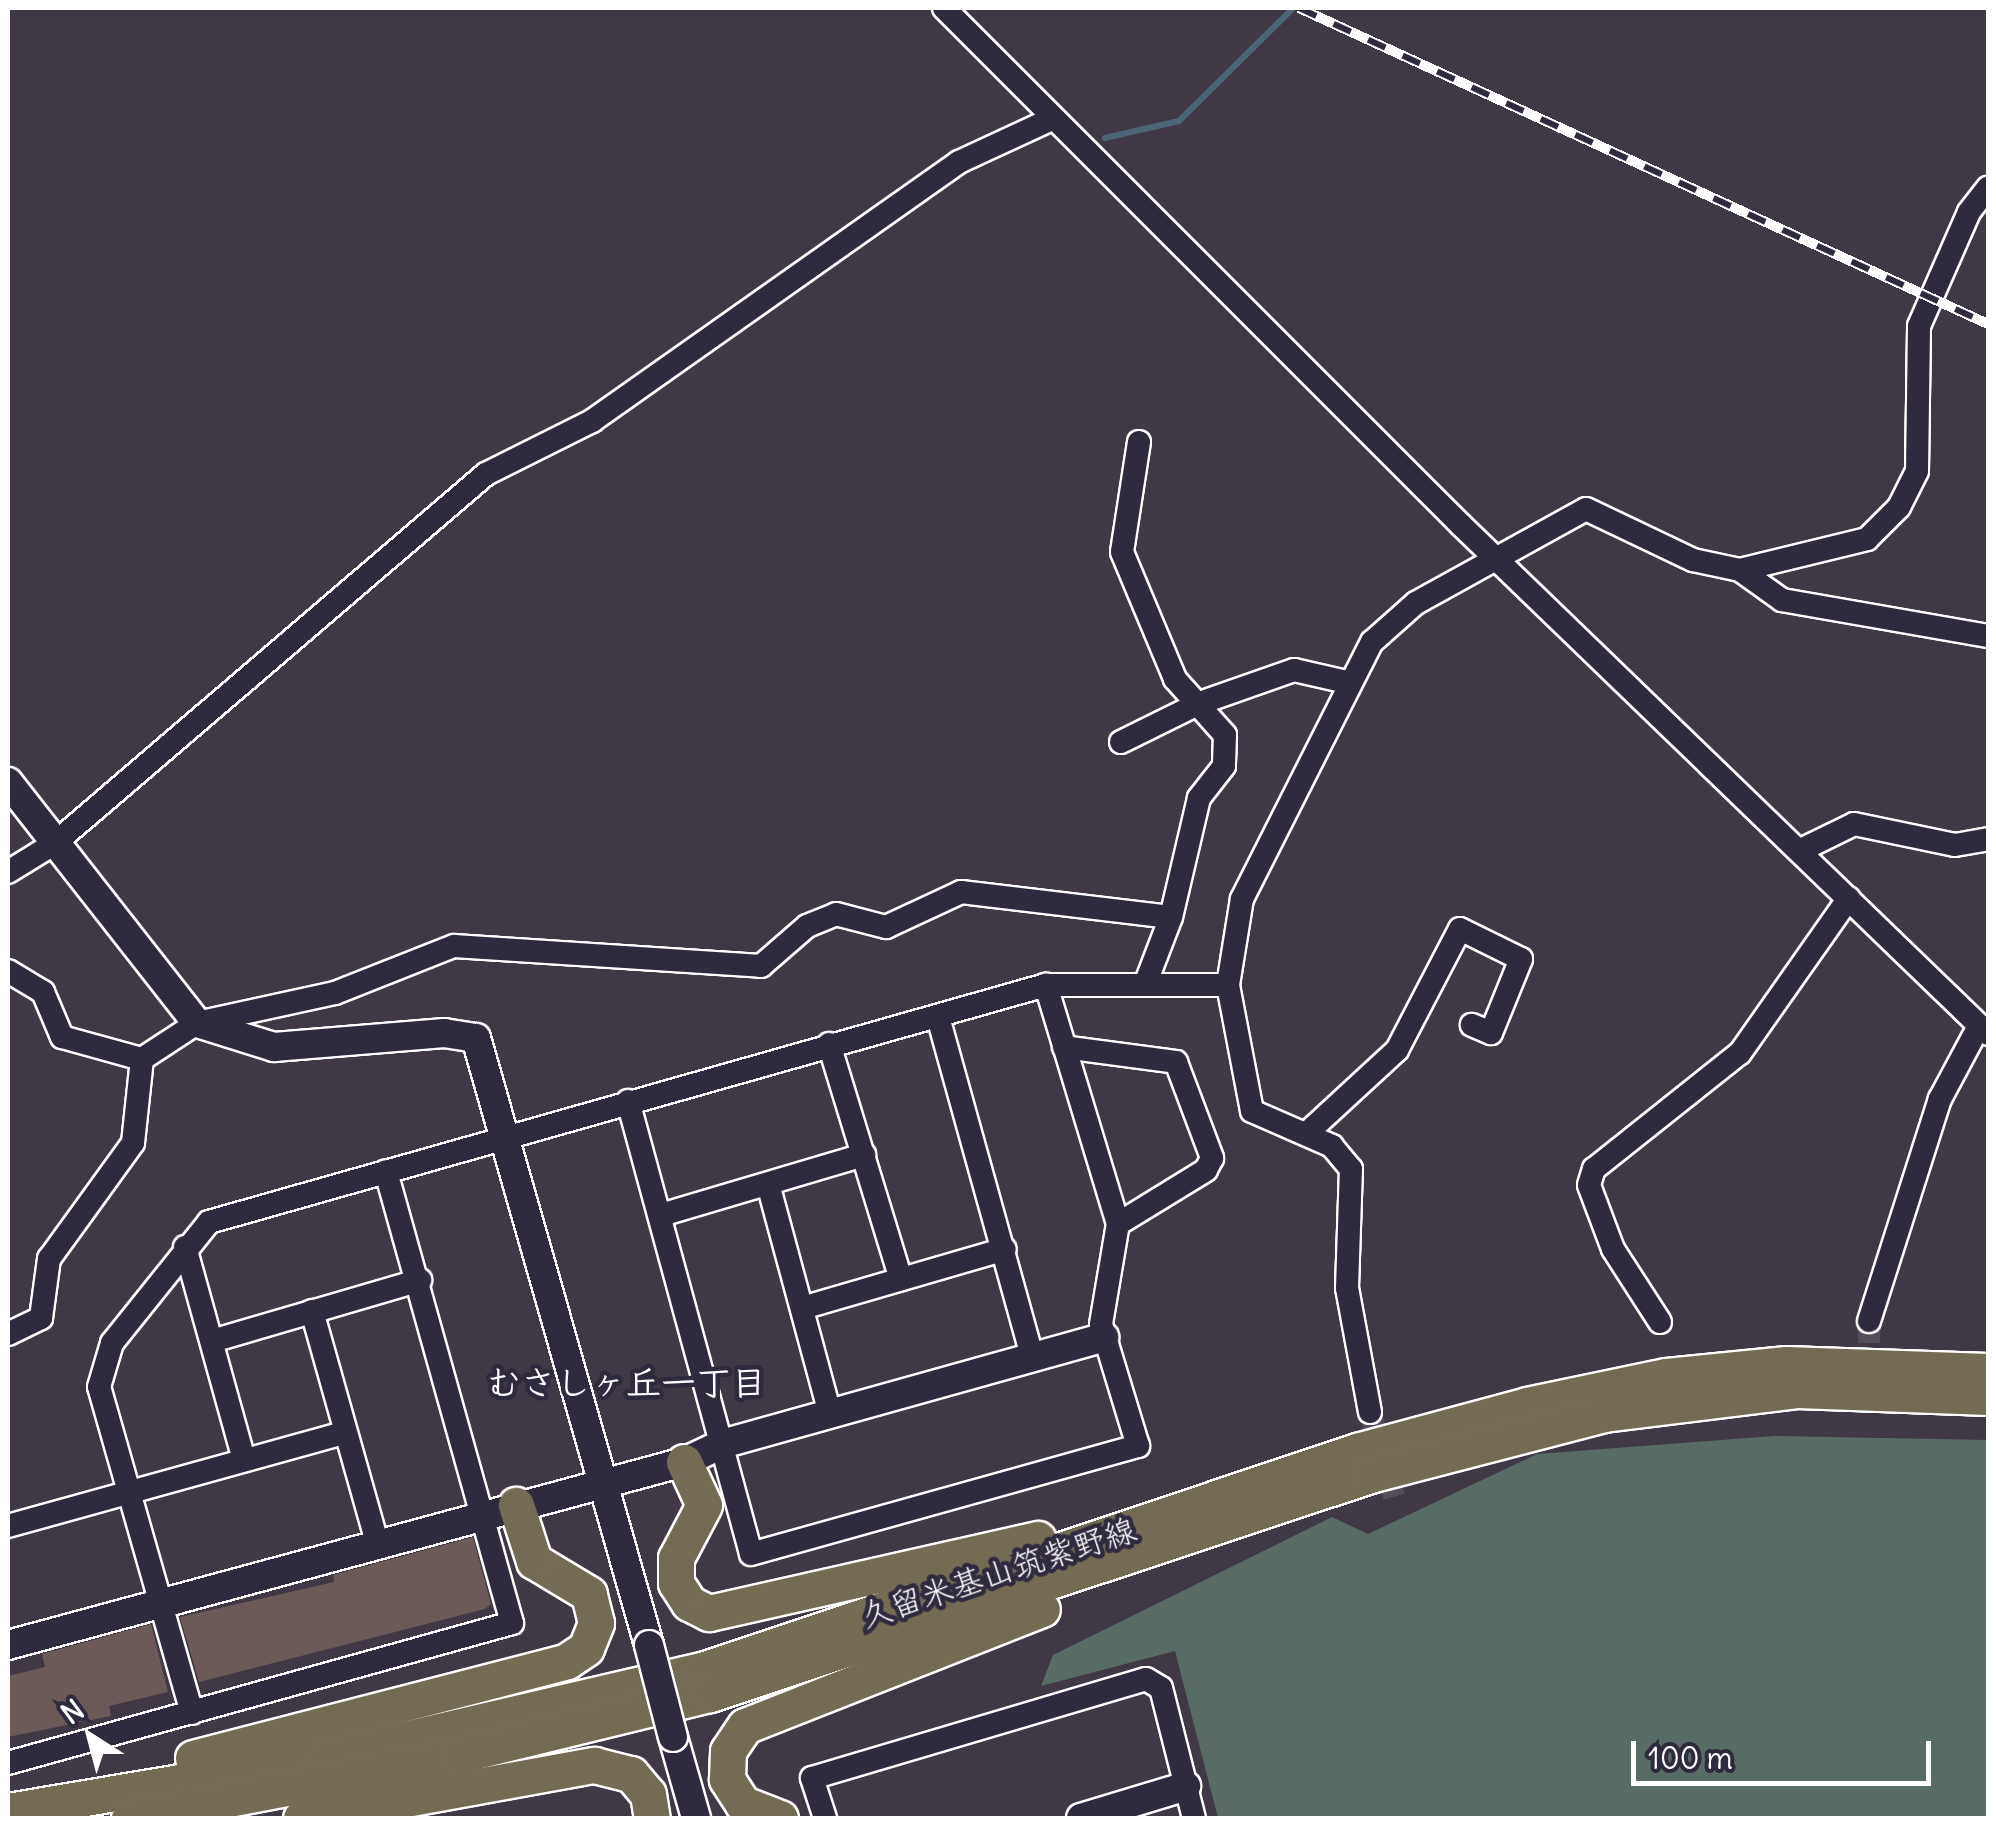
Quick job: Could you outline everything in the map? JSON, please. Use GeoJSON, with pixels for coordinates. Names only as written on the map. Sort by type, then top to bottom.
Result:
{"type":"FeatureCollection","features":[{"type":"Feature","properties":{"kind":"main road","name":"久留米基山筑紫野線"},"geometry":{"type":"LineString","coordinates":[[130,1818],[356,1777],[694,1698],[1171,1529],[1357,1452],[1666,1376],[1804,1364],[1988,1370]]}},
{"type":"Feature","properties":{"kind":"main road","name":"久留米基山筑紫野線"},"geometry":{"type":"LineString","coordinates":[[21,1808],[327,1757],[651,1683],[1171,1529],[1452,1451],[1622,1410],[1797,1390],[1988,1397]]}},
{"type":"Feature","properties":{"kind":"main road"},"geometry":{"type":"LineString","coordinates":[[684,1462],[704,1506],[676,1558],[676,1583],[689,1603],[709,1612],[1171,1529]]}},
{"type":"Feature","properties":{"kind":"main road"},"geometry":{"type":"LineString","coordinates":[[21,1808],[110,1777],[567,1661],[593,1636],[589,1594],[534,1562],[516,1506]]}},
{"type":"Feature","properties":{"kind":"main road"},"geometry":{"type":"LineString","coordinates":[[780,1818],[743,1804],[727,1779],[728,1751],[746,1726],[1096,1586],[1171,1529]]}},
{"type":"Feature","properties":{"kind":"main road"},"geometry":{"type":"LineString","coordinates":[[301,1818],[594,1764],[631,1774],[648,1794],[652,1818]]}},
{"type":"Feature","properties":{"kind":"street"},"geometry":{"type":"LineString","coordinates":[[944,8],[1494,558],[1984,1030],[1940,1099],[1869,1322]]}},
{"type":"Feature","properties":{"kind":"street"},"geometry":{"type":"LineString","coordinates":[[8,872],[55,843],[486,474],[592,421],[960,162],[1052,119]]}},
{"type":"Feature","properties":{"kind":"street"},"geometry":{"type":"LineString","coordinates":[[1740,570],[1867,539],[1899,507],[1917,471],[1919,326],[1969,212],[1988,188]]}},
{"type":"Feature","properties":{"kind":"street"},"geometry":{"type":"LineString","coordinates":[[1138,442],[1122,552],[1175,679],[1225,735],[1224,766],[1199,798],[1171,917],[1146,982]]}},
{"type":"Feature","properties":{"kind":"street"},"geometry":{"type":"LineString","coordinates":[[1370,1412],[1347,1288],[1351,1169],[1332,1146],[1308,1134],[1274,1127],[1252,1111],[1228,985],[1242,900],[1347,682],[1372,642],[1416,602],[1586,509],[1693,560],[1740,570],[1782,600],[1988,636]]}},
{"type":"Feature","properties":{"kind":"street"},"geometry":{"type":"LineString","coordinates":[[1121,742],[1200,703],[1294,670],[1347,682]]}},
{"type":"Feature","properties":{"kind":"street"},"geometry":{"type":"LineString","coordinates":[[8,782],[197,1024],[274,1047],[462,1033],[483,1048],[696,1818]]}},
{"type":"Feature","properties":{"kind":"street"},"geometry":{"type":"LineString","coordinates":[[1801,850],[1854,824],[1954,845],[1988,839]]}},
{"type":"Feature","properties":{"kind":"street"},"geometry":{"type":"LineString","coordinates":[[8,972],[43,992],[62,1036],[142,1059],[197,1024],[334,993],[454,946],[762,966],[806,926],[836,914],[886,926],[961,892],[1171,917]]}},
{"type":"Feature","properties":{"kind":"street"},"geometry":{"type":"LineString","coordinates":[[1660,1322],[1614,1249],[1589,1185],[1594,1170],[1740,1053],[1849,898]]}},
{"type":"Feature","properties":{"kind":"street"},"geometry":{"type":"LineString","coordinates":[[1308,1134],[1397,1050],[1460,930],[1521,958],[1491,1033],[1472,1025]]}},
{"type":"Feature","properties":{"kind":"street"},"geometry":{"type":"LineString","coordinates":[[192,1714],[99,1387],[112,1342],[209,1222],[628,1100],[1046,985],[1228,985]]}},
{"type":"Feature","properties":{"kind":"street"},"geometry":{"type":"LineString","coordinates":[[628,1100],[751,1554],[1138,1446],[1104,1337],[1118,1224],[1046,985]]}},
{"type":"Feature","properties":{"kind":"street"},"geometry":{"type":"LineString","coordinates":[[938,1017],[1032,1356]]}},
{"type":"Feature","properties":{"kind":"street"},"geometry":{"type":"LineString","coordinates":[[829,1044],[900,1279]]}},
{"type":"Feature","properties":{"kind":"street"},"geometry":{"type":"LineString","coordinates":[[1064,1047],[1176,1062],[1212,1158],[1206,1170],[1118,1224]]}},
{"type":"Feature","properties":{"kind":"street"},"geometry":{"type":"LineString","coordinates":[[8,1334],[41,1318],[49,1259],[133,1144],[142,1059]]}},
{"type":"Feature","properties":{"kind":"street"},"geometry":{"type":"LineString","coordinates":[[661,1215],[864,1154]]}},
{"type":"Feature","properties":{"kind":"street"},"geometry":{"type":"LineString","coordinates":[[8,1763],[512,1624],[420,1280],[386,1170]]}},
{"type":"Feature","properties":{"kind":"street"},"geometry":{"type":"LineString","coordinates":[[768,1184],[830,1413]]}},
{"type":"Feature","properties":{"kind":"street"},"geometry":{"type":"LineString","coordinates":[[185,1248],[244,1460]]}},
{"type":"Feature","properties":{"kind":"street"},"geometry":{"type":"LineString","coordinates":[[802,1308],[1004,1249]]}},
{"type":"Feature","properties":{"kind":"street"},"geometry":{"type":"LineString","coordinates":[[212,1341],[420,1280]]}},
{"type":"Feature","properties":{"kind":"street"},"geometry":{"type":"LineString","coordinates":[[312,1311],[343,1433],[376,1539]]}},
{"type":"Feature","properties":{"kind":"street"},"geometry":{"type":"LineString","coordinates":[[8,1646],[376,1539],[606,1484],[684,1462],[722,1444],[1104,1337]]}},
{"type":"Feature","properties":{"kind":"street"},"geometry":{"type":"LineString","coordinates":[[8,1526],[343,1433]]}},
{"type":"Feature","properties":{"kind":"street"},"geometry":{"type":"LineString","coordinates":[[824,1818],[812,1778],[1146,1679],[1161,1688],[1194,1818]]}},
{"type":"Feature","properties":{"kind":"street"},"geometry":{"type":"LineString","coordinates":[[1081,1818],[1186,1786]]}},
{"type":"Feature","properties":{"kind":"green space"},"geometry":{"type":"Polygon","coordinates":[[[1774,1436],[1988,1440],[1988,1818],[1218,1818],[1175,1651],[1041,1686],[1053,1655],[1332,1517],[1368,1534],[1537,1454],[1774,1436]]]}},
{"type":"Feature","properties":{"kind":"building"},"geometry":{"type":"Polygon","coordinates":[[[473,1537],[491,1604],[485,1609],[199,1682],[180,1617],[334,1582],[333,1575],[473,1537]]]}},
{"type":"Feature","properties":{"kind":"building"},"geometry":{"type":"Polygon","coordinates":[[[151,1624],[168,1692],[109,1706],[111,1716],[8,1737],[8,1676],[45,1667],[42,1654],[151,1624]]]}},
{"type":"Feature","properties":{"kind":"waterway"},"geometry":{"type":"LineString","coordinates":[[1105,138],[1179,121],[1293,8]]}},
{"type":"Feature","properties":{"kind":"tunnel"},"geometry":{"type":"LineString","coordinates":[[1869,1321],[1870,1418]]}},
{"type":"Feature","properties":{"kind":"tunnel"},"geometry":{"type":"LineString","coordinates":[[1370,1412],[1395,1499]]}},
{"type":"Feature","properties":{"kind":"railway"},"geometry":{"type":"LineString","coordinates":[[1299,8],[1988,324]]}},
{"type":"Feature","properties":{"kind":"district","name":"むさしヶ丘一丁目"},"geometry":{"type":"Point","coordinates":[626,1382]}}]}
